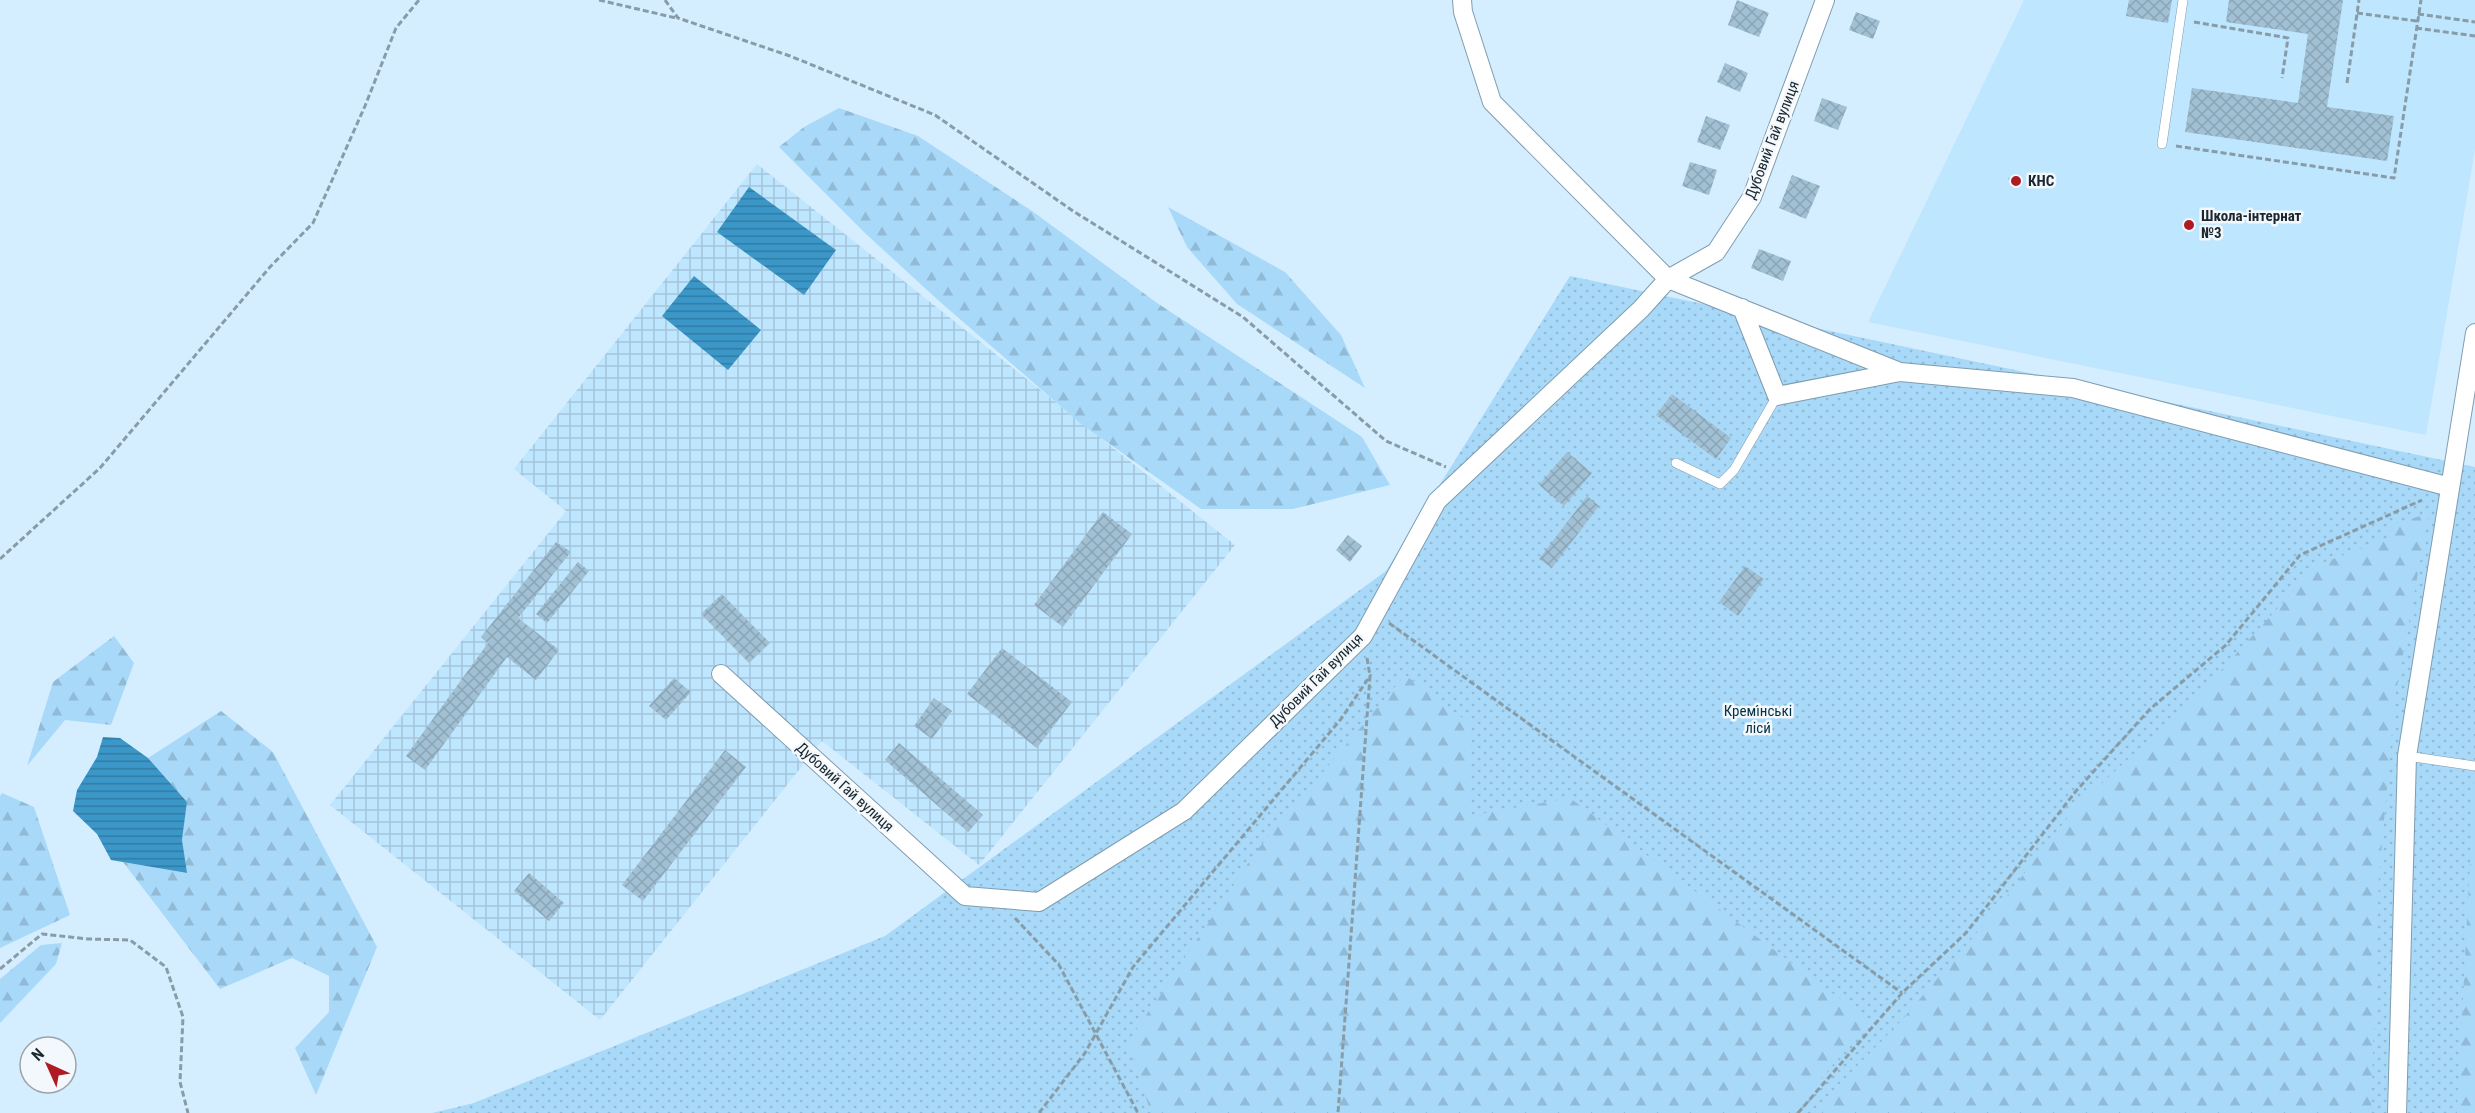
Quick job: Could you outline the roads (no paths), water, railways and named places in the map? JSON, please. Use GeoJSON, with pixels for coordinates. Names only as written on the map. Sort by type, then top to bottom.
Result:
{"type":"FeatureCollection","features":[{"type":"Feature","properties":{"kind":"street"},"geometry":{"type":"LineString","coordinates":[[1462,0],[1463,12],[1492,102],[1668,279],[1900,372]]}},
{"type":"Feature","properties":{"kind":"street","name":"Дубовий Гай вулиця"},"geometry":{"type":"LineString","coordinates":[[721,674],[965,896],[1039,902],[1184,811],[1363,636],[1437,501],[1641,309],[1668,279],[1716,252],[1752,197],[1825,0]]}},
{"type":"Feature","properties":{"kind":"street"},"geometry":{"type":"LineString","coordinates":[[1742,308],[1777,396],[1900,372],[2073,388],[2450,487]]}},
{"type":"Feature","properties":{"kind":"street"},"geometry":{"type":"LineString","coordinates":[[2397,1113],[2407,756],[2475,333]]}},
{"type":"Feature","properties":{"kind":"lane"},"geometry":{"type":"LineString","coordinates":[[2162,144],[2183,0]]}},
{"type":"Feature","properties":{"kind":"lane"},"geometry":{"type":"LineString","coordinates":[[1677,463],[1720,484],[1734,470],[1777,396]]}},
{"type":"Feature","properties":{"kind":"lane"},"geometry":{"type":"LineString","coordinates":[[2407,756],[2475,766]]}},
{"type":"Feature","properties":{"kind":"place","name":"КНС"},"geometry":{"type":"Point","coordinates":[2016,181]}},
{"type":"Feature","properties":{"kind":"place","name":"Школа-інтернат №3"},"geometry":{"type":"Point","coordinates":[2189,225]}},
{"type":"Feature","properties":{"kind":"park label","name":"Кремі́нські ліси́"},"geometry":{"type":"Point","coordinates":[1758,720]}}]}
